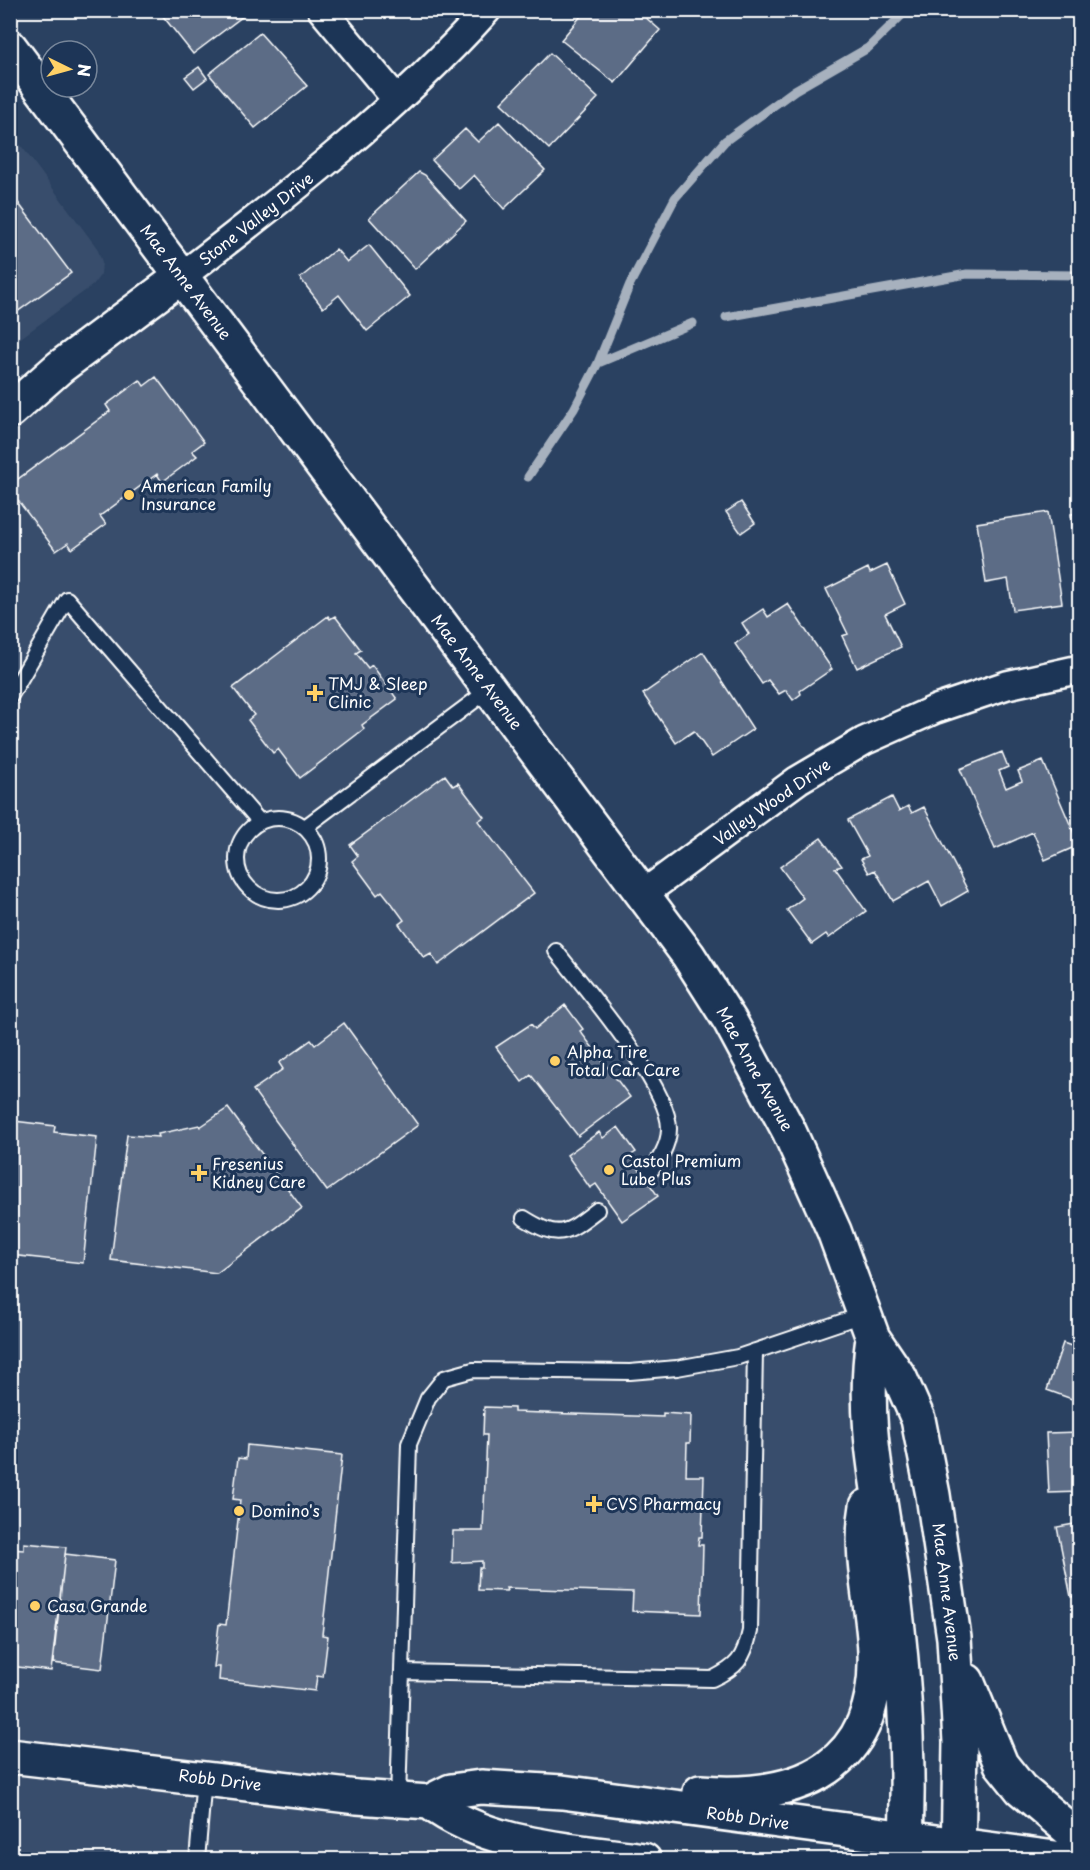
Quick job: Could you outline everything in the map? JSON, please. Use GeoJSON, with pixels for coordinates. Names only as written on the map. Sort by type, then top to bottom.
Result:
{"type":"FeatureCollection","features":[{"type":"Feature","properties":{"kind":"main road","name":"Mae Anne Avenue"},"geometry":{"type":"LineString","coordinates":[[10,47],[688,955],[757,1069],[814,1184],[869,1326],[900,1378],[918,1419],[940,1535],[955,1652],[960,1742],[958,1853]]}},
{"type":"Feature","properties":{"kind":"main road","name":"Stone Valley Drive"},"geometry":{"type":"LineString","coordinates":[[10,411],[60,367],[182,276]]}},
{"type":"Feature","properties":{"kind":"main road","name":"Mae Anne Avenue"},"geometry":{"type":"LineString","coordinates":[[869,1326],[868,1408],[873,1469],[897,1621],[905,1725],[906,1849]]}},
{"type":"Feature","properties":{"kind":"main road"},"geometry":{"type":"LineString","coordinates":[[627,1801],[660,1792],[748,1794],[795,1785],[829,1766],[853,1741],[869,1713],[875,1668],[864,1552],[866,1513],[873,1469]]}},
{"type":"Feature","properties":{"kind":"main road"},"geometry":{"type":"LineString","coordinates":[[955,1652],[1001,1764],[1021,1789],[1080,1839]]}},
{"type":"Feature","properties":{"kind":"main road","name":"Robb Drive"},"geometry":{"type":"LineString","coordinates":[[10,1756],[414,1801],[508,1843],[644,1860]]}},
{"type":"Feature","properties":{"kind":"main road","name":"Robb Drive"},"geometry":{"type":"LineString","coordinates":[[414,1801],[481,1786],[562,1792],[906,1849],[1071,1860]]}},
{"type":"Feature","properties":{"kind":"street"},"geometry":{"type":"LineString","coordinates":[[322,10],[397,100]]}},
{"type":"Feature","properties":{"kind":"street","name":"Stone Valley Drive"},"geometry":{"type":"LineString","coordinates":[[182,276],[302,184],[397,100],[487,10]]}},
{"type":"Feature","properties":{"kind":"street","name":"Valley Wood Drive"},"geometry":{"type":"LineString","coordinates":[[643,894],[798,780],[864,741],[946,705],[1007,685],[1080,669]]}},
{"type":"Feature","properties":{"kind":"lane"},"geometry":{"type":"LineString","coordinates":[[10,697],[67,599],[260,822]]}},
{"type":"Feature","properties":{"kind":"lane"},"geometry":{"type":"LineString","coordinates":[[304,827],[490,689]]}},
{"type":"Feature","properties":{"kind":"lane"},"geometry":{"type":"LineString","coordinates":[[283,818],[304,827],[313,838],[318,852],[319,866],[306,890],[294,898],[273,900],[253,893],[243,883],[236,855],[240,842],[248,830],[260,822],[283,818]]}},
{"type":"Feature","properties":{"kind":"lane"},"geometry":{"type":"LineString","coordinates":[[556,951],[643,1065],[660,1096],[669,1129],[659,1162],[648,1174]]}},
{"type":"Feature","properties":{"kind":"lane"},"geometry":{"type":"LineString","coordinates":[[524,1218],[546,1232],[571,1230],[597,1210]]}},
{"type":"Feature","properties":{"kind":"lane"},"geometry":{"type":"LineString","coordinates":[[414,1801],[402,1672],[409,1444],[428,1398],[444,1378],[473,1370],[630,1372],[677,1368],[869,1326]]}},
{"type":"Feature","properties":{"kind":"lane"},"geometry":{"type":"LineString","coordinates":[[402,1672],[711,1679],[729,1671],[745,1654],[750,1631],[755,1351]]}},
{"type":"Feature","properties":{"kind":"lane"},"geometry":{"type":"LineString","coordinates":[[197,1860],[204,1777]]}},
{"type":"Feature","properties":{"kind":"shaded area"},"geometry":{"type":"Polygon","coordinates":[[[11,132],[97,248],[102,262],[101,274],[93,285],[11,345],[11,132]]]}},
{"type":"Feature","properties":{"kind":"shaded area"},"geometry":{"type":"Polygon","coordinates":[[[182,276],[688,955],[855,1284],[875,1668],[829,1766],[694,1791],[429,1802],[616,1859],[11,1859],[10,411],[182,276]]]}},
{"type":"Feature","properties":{"kind":"building"},"geometry":{"type":"Polygon","coordinates":[[[158,10],[245,10],[247,13],[193,54],[158,10]]]}},
{"type":"Feature","properties":{"kind":"building"},"geometry":{"type":"Polygon","coordinates":[[[586,10],[637,10],[660,30],[615,83],[561,40],[586,10]]]}},
{"type":"Feature","properties":{"kind":"building"},"geometry":{"type":"Polygon","coordinates":[[[260,33],[307,86],[255,128],[209,74],[260,33]]]}},
{"type":"Feature","properties":{"kind":"building"},"geometry":{"type":"Polygon","coordinates":[[[550,53],[598,98],[549,149],[501,103],[550,53]]]}},
{"type":"Feature","properties":{"kind":"building"},"geometry":{"type":"Polygon","coordinates":[[[199,67],[207,78],[194,88],[185,77],[199,67]]]}},
{"type":"Feature","properties":{"kind":"building"},"geometry":{"type":"Polygon","coordinates":[[[499,122],[545,170],[504,209],[474,175],[459,189],[432,160],[465,129],[478,142],[499,122]]]}},
{"type":"Feature","properties":{"kind":"building"},"geometry":{"type":"Polygon","coordinates":[[[419,172],[425,175],[466,221],[415,269],[369,218],[419,172]]]}},
{"type":"Feature","properties":{"kind":"building"},"geometry":{"type":"Polygon","coordinates":[[[10,192],[71,273],[10,317],[10,192]]]}},
{"type":"Feature","properties":{"kind":"building"},"geometry":{"type":"Polygon","coordinates":[[[369,245],[410,296],[367,331],[339,295],[323,308],[300,278],[336,249],[347,262],[369,245]]]}},
{"type":"Feature","properties":{"kind":"building"},"geometry":{"type":"Polygon","coordinates":[[[156,377],[204,442],[192,451],[197,456],[162,482],[157,474],[100,516],[106,524],[72,549],[68,543],[56,551],[10,490],[10,485],[110,411],[106,405],[140,380],[144,386],[156,377]]]}},
{"type":"Feature","properties":{"kind":"building"},"geometry":{"type":"Polygon","coordinates":[[[741,502],[755,523],[741,533],[726,512],[741,502]]]}},
{"type":"Feature","properties":{"kind":"building"},"geometry":{"type":"Polygon","coordinates":[[[1048,512],[1062,603],[1013,610],[1008,579],[986,583],[977,523],[1048,512]]]}},
{"type":"Feature","properties":{"kind":"building"},"geometry":{"type":"Polygon","coordinates":[[[1080,513],[1080,592],[1078,592],[1071,514],[1080,513]]]}},
{"type":"Feature","properties":{"kind":"building"},"geometry":{"type":"Polygon","coordinates":[[[887,565],[905,604],[885,614],[901,647],[857,668],[842,636],[848,634],[826,589],[868,568],[870,573],[887,565]]]}},
{"type":"Feature","properties":{"kind":"building"},"geometry":{"type":"Polygon","coordinates":[[[788,604],[832,669],[800,691],[801,694],[793,700],[786,690],[779,694],[768,680],[762,684],[735,644],[749,634],[742,623],[763,609],[768,617],[788,604]]]}},
{"type":"Feature","properties":{"kind":"building","name":"TMJ & Sleep Clinic"},"geometry":{"type":"Polygon","coordinates":[[[328,616],[330,619],[335,616],[361,650],[356,653],[368,668],[372,665],[397,699],[362,725],[364,729],[300,778],[278,749],[273,753],[248,720],[254,715],[233,688],[328,616]]]}},
{"type":"Feature","properties":{"kind":"building"},"geometry":{"type":"Polygon","coordinates":[[[703,652],[753,729],[712,757],[694,731],[676,743],[643,694],[703,652]]]}},
{"type":"Feature","properties":{"kind":"building"},"geometry":{"type":"Polygon","coordinates":[[[1002,752],[1008,767],[999,771],[1006,788],[1022,781],[1018,771],[1043,761],[1079,845],[1045,860],[1033,832],[995,849],[960,769],[1002,752]]]}},
{"type":"Feature","properties":{"kind":"building"},"geometry":{"type":"Polygon","coordinates":[[[445,775],[453,786],[458,783],[484,817],[478,821],[534,893],[438,965],[431,954],[424,958],[399,924],[404,920],[393,905],[382,891],[377,895],[352,861],[358,856],[350,845],[445,775]]]}},
{"type":"Feature","properties":{"kind":"building"},"geometry":{"type":"Polygon","coordinates":[[[892,797],[899,811],[908,806],[912,813],[924,807],[968,891],[942,906],[929,881],[893,901],[875,870],[869,873],[861,859],[868,856],[848,820],[892,797]]]}},
{"type":"Feature","properties":{"kind":"building"},"geometry":{"type":"Polygon","coordinates":[[[821,838],[842,866],[835,868],[866,911],[829,938],[826,934],[812,944],[787,910],[803,898],[780,867],[821,838]]]}},
{"type":"Feature","properties":{"kind":"building","name":"Alpha Tire Total Car Care"},"geometry":{"type":"Polygon","coordinates":[[[565,1005],[583,1029],[580,1031],[630,1097],[578,1136],[531,1075],[522,1082],[496,1047],[531,1024],[535,1029],[565,1005]]]}},
{"type":"Feature","properties":{"kind":"building"},"geometry":{"type":"Polygon","coordinates":[[[344,1023],[418,1125],[327,1191],[253,1090],[283,1069],[279,1063],[311,1040],[315,1045],[344,1023]]]}},
{"type":"Feature","properties":{"kind":"building","name":"Fresenius Kidney Care"},"geometry":{"type":"Polygon","coordinates":[[[228,1108],[302,1208],[217,1273],[111,1260],[127,1135],[159,1137],[158,1134],[199,1125],[200,1127],[228,1108]]]}},
{"type":"Feature","properties":{"kind":"building"},"geometry":{"type":"Polygon","coordinates":[[[14,1121],[55,1126],[54,1132],[97,1137],[83,1263],[10,1255],[10,1128],[14,1121]]]}},
{"type":"Feature","properties":{"kind":"building","name":"Castol Premium Lube Plus"},"geometry":{"type":"Polygon","coordinates":[[[618,1127],[636,1152],[630,1156],[658,1196],[622,1221],[596,1184],[590,1188],[567,1155],[599,1132],[603,1138],[618,1127]]]}},
{"type":"Feature","properties":{"kind":"building"},"geometry":{"type":"Polygon","coordinates":[[[1063,1343],[1080,1349],[1080,1402],[1047,1390],[1063,1343]]]}},
{"type":"Feature","properties":{"kind":"building","name":"CVS Pharmacy"},"geometry":{"type":"Polygon","coordinates":[[[484,1407],[514,1408],[514,1412],[663,1417],[663,1413],[691,1415],[686,1476],[704,1476],[702,1537],[699,1537],[698,1545],[703,1545],[701,1614],[632,1611],[633,1592],[506,1588],[507,1591],[478,1590],[479,1568],[482,1568],[482,1561],[452,1563],[453,1531],[483,1531],[487,1435],[483,1435],[484,1407]]]}},
{"type":"Feature","properties":{"kind":"building"},"geometry":{"type":"Polygon","coordinates":[[[1080,1432],[1080,1492],[1049,1493],[1046,1433],[1080,1432]]]}},
{"type":"Feature","properties":{"kind":"building"},"geometry":{"type":"Polygon","coordinates":[[[247,1445],[342,1455],[322,1635],[328,1636],[323,1677],[317,1676],[315,1691],[219,1680],[220,1667],[214,1667],[219,1624],[226,1625],[240,1500],[233,1499],[238,1458],[246,1459],[247,1445]]]}},
{"type":"Feature","properties":{"kind":"building"},"geometry":{"type":"Polygon","coordinates":[[[1080,1523],[1080,1596],[1071,1597],[1057,1527],[1080,1523]]]}},
{"type":"Feature","properties":{"kind":"building","name":"Casa Grande"},"geometry":{"type":"Polygon","coordinates":[[[24,1543],[66,1547],[51,1671],[10,1666],[10,1549],[24,1550],[24,1543]]]}},
{"type":"Feature","properties":{"kind":"building"},"geometry":{"type":"Polygon","coordinates":[[[65,1554],[115,1560],[102,1669],[53,1663],[65,1554]]]}},
{"type":"Feature","properties":{"kind":"waterway"},"geometry":{"type":"LineString","coordinates":[[598,363],[630,284],[675,198],[725,141],[795,90],[868,48],[907,10]]}},
{"type":"Feature","properties":{"kind":"waterway"},"geometry":{"type":"LineString","coordinates":[[726,317],[967,274],[1080,275]]}},
{"type":"Feature","properties":{"kind":"waterway"},"geometry":{"type":"LineString","coordinates":[[528,477],[574,409],[598,363],[693,323]]}},
{"type":"Feature","properties":{"kind":"place","name":"American Family Insurance"},"geometry":{"type":"Point","coordinates":[129,495]}},
{"type":"Feature","properties":{"kind":"place","name":"TMJ & Sleep Clinic"},"geometry":{"type":"Point","coordinates":[315,693]}},
{"type":"Feature","properties":{"kind":"place","name":"Alpha Tire Total Car Care"},"geometry":{"type":"Point","coordinates":[555,1061]}},
{"type":"Feature","properties":{"kind":"place","name":"Castol Premium Lube Plus"},"geometry":{"type":"Point","coordinates":[609,1170]}},
{"type":"Feature","properties":{"kind":"place","name":"Fresenius Kidney Care"},"geometry":{"type":"Point","coordinates":[199,1173]}},
{"type":"Feature","properties":{"kind":"place","name":"CVS Pharmacy"},"geometry":{"type":"Point","coordinates":[594,1504]}},
{"type":"Feature","properties":{"kind":"place","name":"Domino's"},"geometry":{"type":"Point","coordinates":[239,1511]}},
{"type":"Feature","properties":{"kind":"place","name":"Casa Grande"},"geometry":{"type":"Point","coordinates":[35,1606]}}]}
